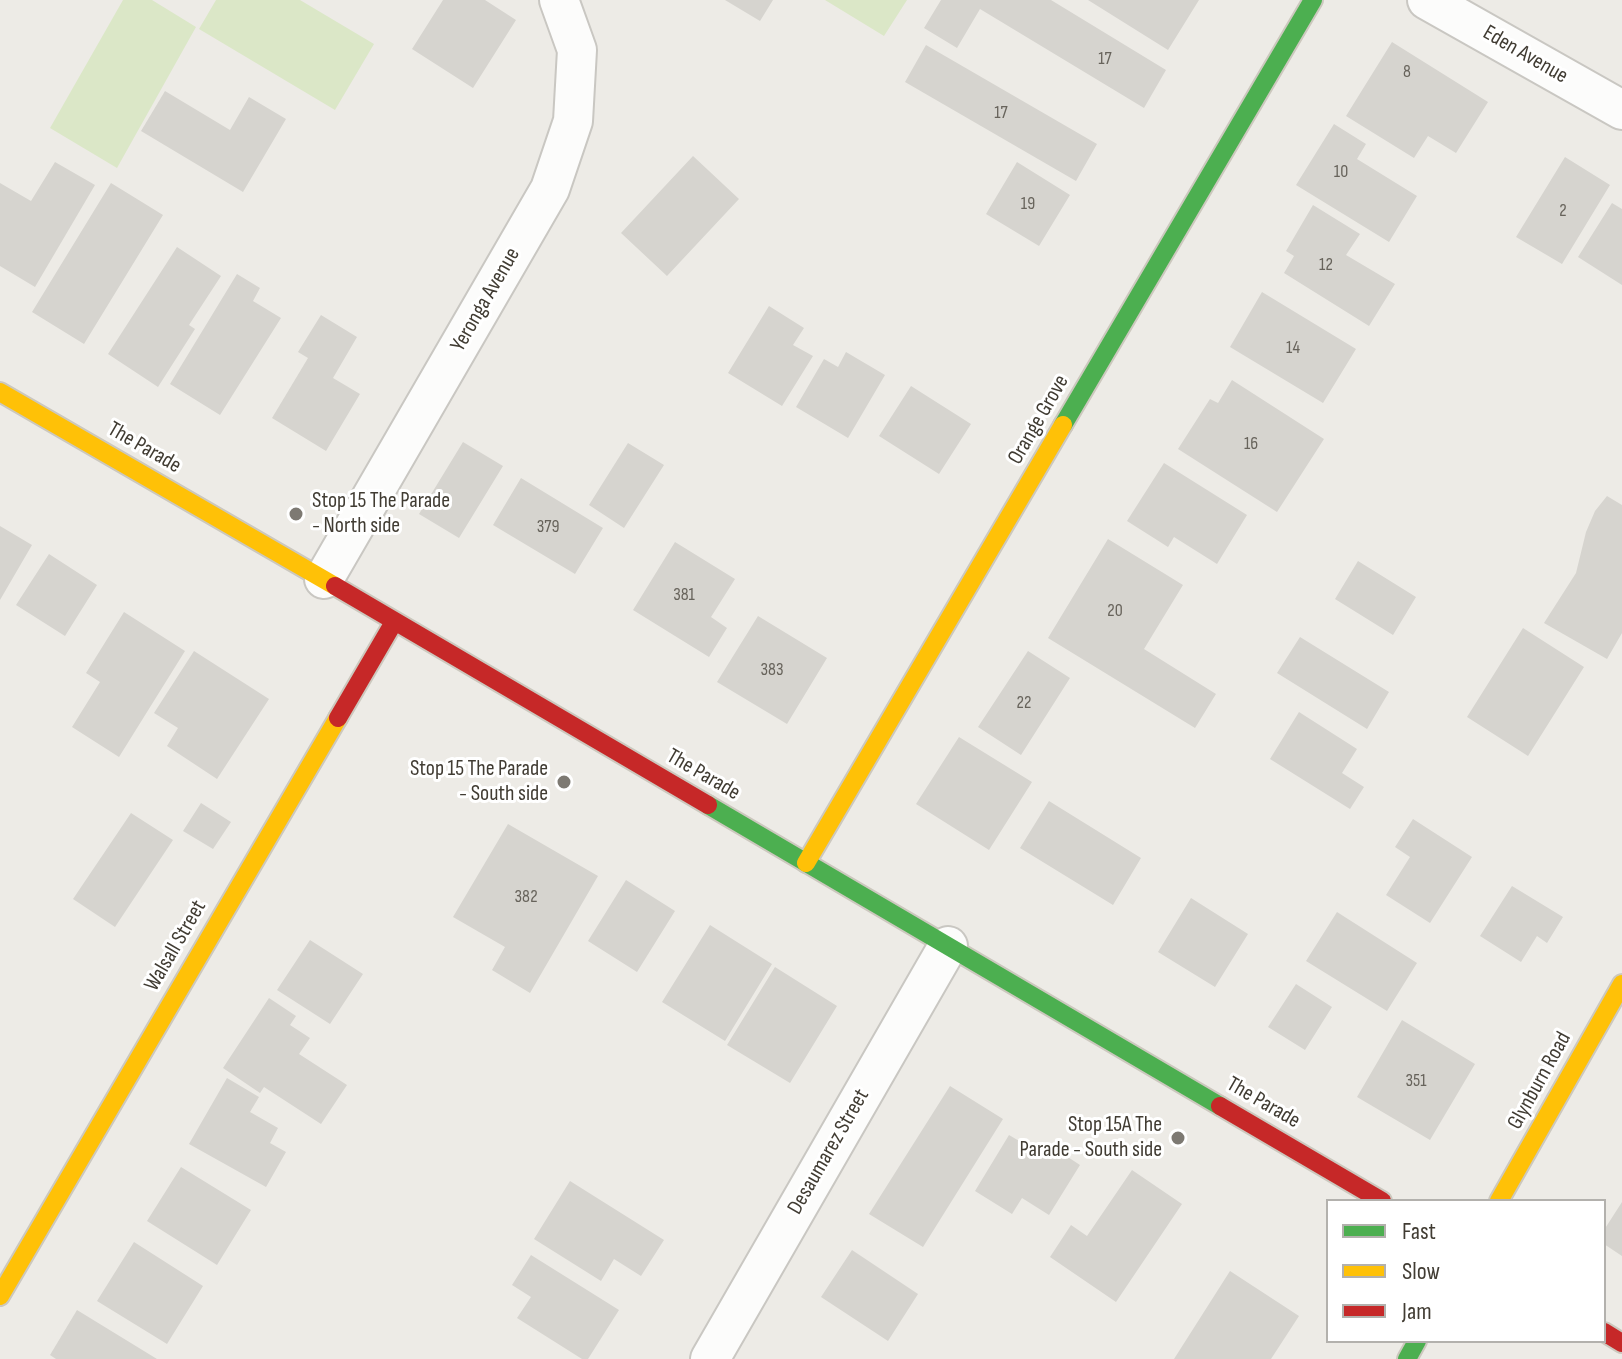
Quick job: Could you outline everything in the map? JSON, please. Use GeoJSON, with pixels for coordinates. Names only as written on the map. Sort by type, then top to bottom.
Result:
{"type":"FeatureCollection","features":[{"type":"Feature","properties":{"kind":"main road","name":"Orange Grove"},"geometry":{"type":"LineString","coordinates":[[806,863],[1313,0]]}},
{"type":"Feature","properties":{"kind":"main road","name":"The Parade"},"geometry":{"type":"LineString","coordinates":[[0,392],[1379,1199]]}},
{"type":"Feature","properties":{"kind":"main road","name":"Walsall Street"},"geometry":{"type":"LineString","coordinates":[[0,1296],[394,622]]}},
{"type":"Feature","properties":{"kind":"main road","name":"Glynburn Road"},"geometry":{"type":"LineString","coordinates":[[1500,1199],[1622,984]]}},
{"type":"Feature","properties":{"kind":"street","name":"Yeronga Avenue"},"geometry":{"type":"LineString","coordinates":[[324,579],[550,189],[573,121],[577,50],[559,0]]}},
{"type":"Feature","properties":{"kind":"street","name":"Eden Avenue"},"geometry":{"type":"LineString","coordinates":[[1427,0],[1622,110]]}},
{"type":"Feature","properties":{"kind":"street","name":"Desaumarez Street"},"geometry":{"type":"LineString","coordinates":[[710,1359],[948,946]]}},
{"type":"Feature","properties":{"kind":"green space"},"geometry":{"type":"Polygon","coordinates":[[[123,0],[152,0],[196,27],[117,168],[50,128],[123,0]]]}},
{"type":"Feature","properties":{"kind":"green space"},"geometry":{"type":"Polygon","coordinates":[[[216,0],[300,0],[374,44],[335,110],[199,29],[216,0]]]}},
{"type":"Feature","properties":{"kind":"green space"},"geometry":{"type":"Polygon","coordinates":[[[825,0],[907,0],[884,36],[825,0]]]}},
{"type":"Feature","properties":{"kind":"building"},"geometry":{"type":"Polygon","coordinates":[[[443,0],[485,0],[516,20],[473,88],[412,49],[443,0]]]}},
{"type":"Feature","properties":{"kind":"building"},"geometry":{"type":"Polygon","coordinates":[[[725,0],[773,0],[760,21],[725,0]]]}},
{"type":"Feature","properties":{"kind":"building"},"geometry":{"type":"Polygon","coordinates":[[[941,0],[1051,0],[1166,70],[1144,108],[980,9],[957,48],[924,28],[941,0]]]}},
{"type":"Feature","properties":{"kind":"building"},"geometry":{"type":"Polygon","coordinates":[[[1088,0],[1199,0],[1168,50],[1088,0]]]}},
{"type":"Feature","properties":{"kind":"building"},"geometry":{"type":"Polygon","coordinates":[[[1392,42],[1488,102],[1456,153],[1428,136],[1414,158],[1346,116],[1392,42]]]}},
{"type":"Feature","properties":{"kind":"building"},"geometry":{"type":"Polygon","coordinates":[[[926,45],[1097,144],[1076,181],[905,82],[926,45]]]}},
{"type":"Feature","properties":{"kind":"building"},"geometry":{"type":"Polygon","coordinates":[[[165,91],[230,130],[249,97],[286,119],[243,192],[141,131],[165,91]]]}},
{"type":"Feature","properties":{"kind":"building"},"geometry":{"type":"Polygon","coordinates":[[[1334,124],[1366,144],[1357,159],[1417,196],[1389,242],[1296,185],[1334,124]]]}},
{"type":"Feature","properties":{"kind":"building"},"geometry":{"type":"Polygon","coordinates":[[[693,156],[739,199],[667,276],[621,233],[693,156]]]}},
{"type":"Feature","properties":{"kind":"building"},"geometry":{"type":"Polygon","coordinates":[[[1565,157],[1610,185],[1562,264],[1516,237],[1565,157]]]}},
{"type":"Feature","properties":{"kind":"building"},"geometry":{"type":"Polygon","coordinates":[[[55,162],[95,185],[35,287],[0,266],[0,183],[31,201],[55,162]]]}},
{"type":"Feature","properties":{"kind":"building"},"geometry":{"type":"Polygon","coordinates":[[[1017,162],[1070,195],[1039,246],[986,214],[1017,162]]]}},
{"type":"Feature","properties":{"kind":"building"},"geometry":{"type":"Polygon","coordinates":[[[111,183],[163,215],[84,344],[32,312],[111,183]]]}},
{"type":"Feature","properties":{"kind":"building"},"geometry":{"type":"Polygon","coordinates":[[[1612,203],[1622,209],[1622,285],[1578,257],[1612,203]]]}},
{"type":"Feature","properties":{"kind":"building"},"geometry":{"type":"Polygon","coordinates":[[[1313,205],[1360,234],[1346,255],[1395,284],[1369,326],[1284,273],[1294,256],[1286,251],[1313,205]]]}},
{"type":"Feature","properties":{"kind":"building"},"geometry":{"type":"Polygon","coordinates":[[[177,247],[221,276],[189,325],[195,329],[158,387],[108,354],[177,247]]]}},
{"type":"Feature","properties":{"kind":"building"},"geometry":{"type":"Polygon","coordinates":[[[237,274],[260,288],[253,301],[281,318],[220,415],[170,384],[237,274]]]}},
{"type":"Feature","properties":{"kind":"building"},"geometry":{"type":"Polygon","coordinates":[[[1262,292],[1356,349],[1323,403],[1230,347],[1262,292]]]}},
{"type":"Feature","properties":{"kind":"building"},"geometry":{"type":"Polygon","coordinates":[[[769,306],[804,328],[793,345],[813,356],[782,406],[728,373],[769,306]]]}},
{"type":"Feature","properties":{"kind":"building"},"geometry":{"type":"Polygon","coordinates":[[[321,315],[357,337],[333,378],[360,394],[326,451],[272,418],[308,358],[298,352],[321,315]]]}},
{"type":"Feature","properties":{"kind":"building"},"geometry":{"type":"Polygon","coordinates":[[[846,352],[885,375],[848,438],[796,407],[824,359],[838,367],[846,352]]]}},
{"type":"Feature","properties":{"kind":"building"},"geometry":{"type":"Polygon","coordinates":[[[1232,380],[1324,439],[1277,512],[1178,449],[1210,399],[1218,403],[1232,380]]]}},
{"type":"Feature","properties":{"kind":"building"},"geometry":{"type":"Polygon","coordinates":[[[911,386],[971,424],[939,474],[879,436],[911,386]]]}},
{"type":"Feature","properties":{"kind":"building"},"geometry":{"type":"Polygon","coordinates":[[[463,442],[503,466],[459,538],[419,514],[463,442]]]}},
{"type":"Feature","properties":{"kind":"building"},"geometry":{"type":"Polygon","coordinates":[[[628,443],[664,465],[624,528],[589,505],[628,443]]]}},
{"type":"Feature","properties":{"kind":"building"},"geometry":{"type":"Polygon","coordinates":[[[1164,463],[1247,515],[1217,564],[1174,537],[1168,547],[1127,521],[1164,463]]]}},
{"type":"Feature","properties":{"kind":"building"},"geometry":{"type":"Polygon","coordinates":[[[521,478],[603,528],[575,574],[493,525],[521,478]]]}},
{"type":"Feature","properties":{"kind":"building"},"geometry":{"type":"Polygon","coordinates":[[[1607,496],[1622,505],[1622,633],[1607,659],[1544,623],[1576,573],[1586,532],[1595,511],[1607,496]]]}},
{"type":"Feature","properties":{"kind":"building"},"geometry":{"type":"Polygon","coordinates":[[[0,526],[32,545],[0,600],[0,526]]]}},
{"type":"Feature","properties":{"kind":"building"},"geometry":{"type":"Polygon","coordinates":[[[1108,539],[1183,585],[1144,649],[1216,694],[1195,728],[1048,638],[1108,539]]]}},
{"type":"Feature","properties":{"kind":"building"},"geometry":{"type":"Polygon","coordinates":[[[675,542],[735,579],[711,617],[727,628],[709,657],[633,610],[675,542]]]}},
{"type":"Feature","properties":{"kind":"building"},"geometry":{"type":"Polygon","coordinates":[[[49,554],[97,585],[65,636],[16,605],[49,554]]]}},
{"type":"Feature","properties":{"kind":"building"},"geometry":{"type":"Polygon","coordinates":[[[1358,561],[1416,597],[1393,635],[1335,599],[1358,561]]]}},
{"type":"Feature","properties":{"kind":"building"},"geometry":{"type":"Polygon","coordinates":[[[124,612],[185,651],[119,757],[72,727],[100,682],[86,673],[124,612]]]}},
{"type":"Feature","properties":{"kind":"building"},"geometry":{"type":"Polygon","coordinates":[[[758,616],[827,658],[787,724],[717,682],[758,616]]]}},
{"type":"Feature","properties":{"kind":"building"},"geometry":{"type":"Polygon","coordinates":[[[1523,628],[1584,667],[1528,756],[1467,717],[1523,628]]]}},
{"type":"Feature","properties":{"kind":"building"},"geometry":{"type":"Polygon","coordinates":[[[1300,637],[1389,692],[1367,729],[1277,673],[1300,637]]]}},
{"type":"Feature","properties":{"kind":"building"},"geometry":{"type":"Polygon","coordinates":[[[194,651],[269,699],[217,779],[167,746],[178,728],[154,713],[194,651]]]}},
{"type":"Feature","properties":{"kind":"building"},"geometry":{"type":"Polygon","coordinates":[[[1028,651],[1070,678],[1021,755],[978,727],[1028,651]]]}},
{"type":"Feature","properties":{"kind":"building"},"geometry":{"type":"Polygon","coordinates":[[[1299,712],[1357,749],[1342,773],[1364,787],[1350,809],[1270,759],[1299,712]]]}},
{"type":"Feature","properties":{"kind":"building"},"geometry":{"type":"Polygon","coordinates":[[[959,737],[1032,782],[989,850],[916,804],[959,737]]]}},
{"type":"Feature","properties":{"kind":"building"},"geometry":{"type":"Polygon","coordinates":[[[1049,801],[1141,858],[1113,905],[1020,848],[1049,801]]]}},
{"type":"Feature","properties":{"kind":"building"},"geometry":{"type":"Polygon","coordinates":[[[201,803],[231,822],[213,849],[183,831],[201,803]]]}},
{"type":"Feature","properties":{"kind":"building"},"geometry":{"type":"Polygon","coordinates":[[[131,813],[173,840],[115,927],[73,899],[131,813]]]}},
{"type":"Feature","properties":{"kind":"building"},"geometry":{"type":"Polygon","coordinates":[[[1413,819],[1472,857],[1430,923],[1386,895],[1410,857],[1395,847],[1413,819]]]}},
{"type":"Feature","properties":{"kind":"building"},"geometry":{"type":"Polygon","coordinates":[[[508,824],[598,876],[530,993],[492,970],[505,947],[453,917],[508,824]]]}},
{"type":"Feature","properties":{"kind":"building"},"geometry":{"type":"Polygon","coordinates":[[[626,880],[675,911],[637,972],[588,941],[626,880]]]}},
{"type":"Feature","properties":{"kind":"building"},"geometry":{"type":"Polygon","coordinates":[[[1512,886],[1563,917],[1547,943],[1537,936],[1521,962],[1480,936],[1512,886]]]}},
{"type":"Feature","properties":{"kind":"building"},"geometry":{"type":"Polygon","coordinates":[[[1191,898],[1248,934],[1215,987],[1158,952],[1191,898]]]}},
{"type":"Feature","properties":{"kind":"building"},"geometry":{"type":"Polygon","coordinates":[[[1337,912],[1417,963],[1387,1011],[1306,961],[1337,912]]]}},
{"type":"Feature","properties":{"kind":"building"},"geometry":{"type":"Polygon","coordinates":[[[710,925],[772,964],[725,1041],[662,1002],[710,925]]]}},
{"type":"Feature","properties":{"kind":"building"},"geometry":{"type":"Polygon","coordinates":[[[310,940],[363,974],[330,1024],[277,990],[310,940]]]}},
{"type":"Feature","properties":{"kind":"building"},"geometry":{"type":"Polygon","coordinates":[[[775,967],[837,1006],[790,1083],[727,1045],[775,967]]]}},
{"type":"Feature","properties":{"kind":"building"},"geometry":{"type":"Polygon","coordinates":[[[1296,984],[1332,1007],[1305,1050],[1268,1027],[1296,984]]]}},
{"type":"Feature","properties":{"kind":"building"},"geometry":{"type":"Polygon","coordinates":[[[269,998],[296,1016],[290,1025],[310,1038],[299,1054],[347,1085],[321,1124],[264,1087],[260,1093],[223,1068],[269,998]]]}},
{"type":"Feature","properties":{"kind":"building"},"geometry":{"type":"Polygon","coordinates":[[[1402,1020],[1475,1064],[1430,1140],[1357,1097],[1402,1020]]]}},
{"type":"Feature","properties":{"kind":"building"},"geometry":{"type":"Polygon","coordinates":[[[227,1078],[259,1097],[250,1112],[278,1128],[270,1143],[286,1152],[266,1187],[189,1144],[227,1078]]]}},
{"type":"Feature","properties":{"kind":"building"},"geometry":{"type":"Polygon","coordinates":[[[950,1086],[1003,1119],[923,1247],[869,1214],[950,1086]]]}},
{"type":"Feature","properties":{"kind":"building"},"geometry":{"type":"Polygon","coordinates":[[[1009,1135],[1048,1158],[1054,1148],[1080,1165],[1049,1215],[1022,1198],[1012,1214],[975,1191],[1009,1135]]]}},
{"type":"Feature","properties":{"kind":"building"},"geometry":{"type":"Polygon","coordinates":[[[181,1167],[251,1210],[217,1265],[147,1221],[181,1167]]]}},
{"type":"Feature","properties":{"kind":"building"},"geometry":{"type":"Polygon","coordinates":[[[1132,1170],[1182,1204],[1116,1302],[1050,1257],[1071,1225],[1087,1236],[1132,1170]]]}},
{"type":"Feature","properties":{"kind":"building"},"geometry":{"type":"Polygon","coordinates":[[[570,1181],[664,1240],[641,1276],[614,1259],[601,1281],[534,1239],[570,1181]]]}},
{"type":"Feature","properties":{"kind":"building"},"geometry":{"type":"Polygon","coordinates":[[[1622,1202],[1622,1256],[1606,1245],[1606,1227],[1622,1202]]]}},
{"type":"Feature","properties":{"kind":"building"},"geometry":{"type":"Polygon","coordinates":[[[134,1242],[203,1286],[167,1344],[97,1301],[134,1242]]]}},
{"type":"Feature","properties":{"kind":"building"},"geometry":{"type":"Polygon","coordinates":[[[852,1250],[918,1294],[888,1341],[821,1297],[852,1250]]]}},
{"type":"Feature","properties":{"kind":"building"},"geometry":{"type":"Polygon","coordinates":[[[531,1255],[619,1310],[588,1359],[582,1359],[517,1318],[531,1297],[512,1285],[531,1255]]]}},
{"type":"Feature","properties":{"kind":"building"},"geometry":{"type":"Polygon","coordinates":[[[1230,1271],[1299,1316],[1271,1359],[1174,1359],[1230,1271]]]}},
{"type":"Feature","properties":{"kind":"building"},"geometry":{"type":"Polygon","coordinates":[[[77,1310],[157,1359],[56,1359],[50,1355],[77,1310]]]}},
{"type":"Feature","properties":{"kind":"traffic: fast"},"geometry":{"type":"LineString","coordinates":[[1063,425],[1313,0]]}},
{"type":"Feature","properties":{"kind":"traffic: fast"},"geometry":{"type":"LineString","coordinates":[[708,805],[1220,1106]]}},
{"type":"Feature","properties":{"kind":"traffic: fast"},"geometry":{"type":"LineString","coordinates":[[1407,1359],[1416,1343]]}},
{"type":"Feature","properties":{"kind":"traffic: slow"},"geometry":{"type":"LineString","coordinates":[[0,392],[335,586]]}},
{"type":"Feature","properties":{"kind":"traffic: slow"},"geometry":{"type":"LineString","coordinates":[[806,863],[1063,425]]}},
{"type":"Feature","properties":{"kind":"traffic: slow"},"geometry":{"type":"LineString","coordinates":[[0,1296],[338,718]]}},
{"type":"Feature","properties":{"kind":"traffic: slow"},"geometry":{"type":"LineString","coordinates":[[1500,1199],[1622,984]]}},
{"type":"Feature","properties":{"kind":"traffic: jam"},"geometry":{"type":"LineString","coordinates":[[335,586],[708,805]]}},
{"type":"Feature","properties":{"kind":"traffic: jam"},"geometry":{"type":"LineString","coordinates":[[338,718],[394,622]]}},
{"type":"Feature","properties":{"kind":"traffic: jam"},"geometry":{"type":"LineString","coordinates":[[1220,1106],[1379,1199]]}},
{"type":"Feature","properties":{"kind":"traffic: jam"},"geometry":{"type":"LineString","coordinates":[[1606,1333],[1622,1343]]}},
{"type":"Feature","properties":{"kind":"place","name":"Stop 15 The Parade - North side"},"geometry":{"type":"Point","coordinates":[296,514]}},
{"type":"Feature","properties":{"kind":"place","name":"Stop 15 The Parade - South side"},"geometry":{"type":"Point","coordinates":[564,782]}},
{"type":"Feature","properties":{"kind":"place","name":"Stop 15A The Parade - South side"},"geometry":{"type":"Point","coordinates":[1178,1138]}}]}
